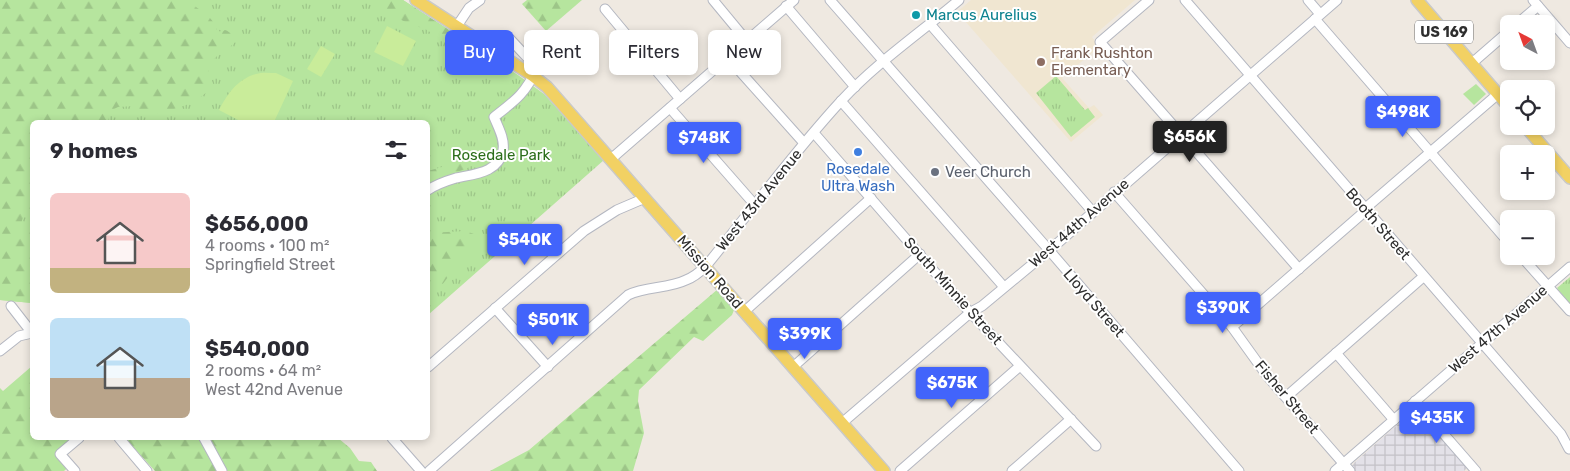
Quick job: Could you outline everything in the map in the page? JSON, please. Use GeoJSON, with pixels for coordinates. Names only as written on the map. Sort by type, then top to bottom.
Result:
{"type":"FeatureCollection","features":[{"type":"Feature","properties":{"kind":"main road","name":"Mission Road"},"geometry":{"type":"LineString","coordinates":[[416,0],[547,87],[706,266],[881,470]]}},
{"type":"Feature","properties":{"kind":"main road","name":"US 169"},"geometry":{"type":"LineString","coordinates":[[1417,0],[1500,96]]}},
{"type":"Feature","properties":{"kind":"main road"},"geometry":{"type":"LineString","coordinates":[[1533,135],[1570,178]]}},
{"type":"Feature","properties":{"kind":"street"},"geometry":{"type":"LineString","coordinates":[[457,26],[469,8],[480,0]]}},
{"type":"Feature","properties":{"kind":"street"},"geometry":{"type":"LineString","coordinates":[[713,0],[738,30]]}},
{"type":"Feature","properties":{"kind":"street"},"geometry":{"type":"LineString","coordinates":[[758,30],[794,0]]}},
{"type":"Feature","properties":{"kind":"street","name":"Lloyd Street"},"geometry":{"type":"LineString","coordinates":[[830,0],[1239,471]]}},
{"type":"Feature","properties":{"kind":"street"},"geometry":{"type":"LineString","coordinates":[[1149,0],[1100,42],[1299,268]]}},
{"type":"Feature","properties":{"kind":"street","name":"Booth Street"},"geometry":{"type":"LineString","coordinates":[[1185,0],[1561,434],[1569,449]]}},
{"type":"Feature","properties":{"kind":"street"},"geometry":{"type":"LineString","coordinates":[[1308,0],[1318,16],[1430,152],[1500,232]]}},
{"type":"Feature","properties":{"kind":"street","name":"West 44th Avenue"},"geometry":{"type":"LineString","coordinates":[[842,423],[971,312],[982,306],[1049,250],[1337,0]]}},
{"type":"Feature","properties":{"kind":"street","name":"West 43rd Avenue"},"geometry":{"type":"LineString","coordinates":[[430,471],[628,296],[639,290],[684,281],[694,276],[706,266],[841,101],[953,2]]}},
{"type":"Feature","properties":{"kind":"street"},"geometry":{"type":"LineString","coordinates":[[1525,15],[1536,3],[1570,43]]}},
{"type":"Feature","properties":{"kind":"street"},"geometry":{"type":"LineString","coordinates":[[786,6],[855,87]]}},
{"type":"Feature","properties":{"kind":"street"},"geometry":{"type":"LineString","coordinates":[[605,9],[680,99]]}},
{"type":"Feature","properties":{"kind":"street"},"geometry":{"type":"LineString","coordinates":[[930,24],[1092,211]]}},
{"type":"Feature","properties":{"kind":"street"},"geometry":{"type":"LineString","coordinates":[[1471,64],[1500,39]]}},
{"type":"Feature","properties":{"kind":"street","name":"Mission Road"},"geometry":{"type":"LineString","coordinates":[[514,43],[536,67],[533,76]]}},
{"type":"Feature","properties":{"kind":"street"},"geometry":{"type":"LineString","coordinates":[[611,159],[708,75]]}},
{"type":"Feature","properties":{"kind":"street"},"geometry":{"type":"LineString","coordinates":[[743,75],[804,144]]}},
{"type":"Feature","properties":{"kind":"street"},"geometry":{"type":"LineString","coordinates":[[430,189],[437,184],[481,173],[492,168],[504,150],[502,137],[494,117],[525,91],[533,76]]}},
{"type":"Feature","properties":{"kind":"street"},"geometry":{"type":"LineString","coordinates":[[1232,327],[1498,94]]}},
{"type":"Feature","properties":{"kind":"street"},"geometry":{"type":"LineString","coordinates":[[841,101],[1004,287]]}},
{"type":"Feature","properties":{"kind":"street"},"geometry":{"type":"LineString","coordinates":[[670,108],[755,205]]}},
{"type":"Feature","properties":{"kind":"street","name":"South Minnie Street"},"geometry":{"type":"LineString","coordinates":[[814,133],[971,312],[1096,446]]}},
{"type":"Feature","properties":{"kind":"street","name":"Fisher Street"},"geometry":{"type":"LineString","coordinates":[[1114,192],[1232,327],[1268,377],[1350,471]]}},
{"type":"Feature","properties":{"kind":"street"},"geometry":{"type":"LineString","coordinates":[[430,365],[584,231],[617,210],[645,198]]}},
{"type":"Feature","properties":{"kind":"street"},"geometry":{"type":"LineString","coordinates":[[745,311],[870,198]]}},
{"type":"Feature","properties":{"kind":"street"},"geometry":{"type":"LineString","coordinates":[[793,367],[920,254]]}},
{"type":"Feature","properties":{"kind":"street"},"geometry":{"type":"LineString","coordinates":[[1529,265],[1570,311]]}},
{"type":"Feature","properties":{"kind":"street","name":"West 47th Avenue"},"geometry":{"type":"LineString","coordinates":[[1335,471],[1570,266]]}},
{"type":"Feature","properties":{"kind":"street"},"geometry":{"type":"LineString","coordinates":[[1286,397],[1423,277]]}},
{"type":"Feature","properties":{"kind":"street"},"geometry":{"type":"LineString","coordinates":[[11,306],[30,330]]}},
{"type":"Feature","properties":{"kind":"street"},"geometry":{"type":"LineString","coordinates":[[495,308],[548,367]]}},
{"type":"Feature","properties":{"kind":"street"},"geometry":{"type":"LineString","coordinates":[[0,351],[19,336],[30,333]]}},
{"type":"Feature","properties":{"kind":"street"},"geometry":{"type":"LineString","coordinates":[[1336,353],[1394,420]]}},
{"type":"Feature","properties":{"kind":"street"},"geometry":{"type":"LineString","coordinates":[[900,471],[1020,366]]}},
{"type":"Feature","properties":{"kind":"street"},"geometry":{"type":"LineString","coordinates":[[1415,401],[1476,471]]}},
{"type":"Feature","properties":{"kind":"street"},"geometry":{"type":"LineString","coordinates":[[1012,471],[1071,419]]}},
{"type":"Feature","properties":{"kind":"street"},"geometry":{"type":"LineString","coordinates":[[75,471],[60,454],[77,440]]}},
{"type":"Feature","properties":{"kind":"street"},"geometry":{"type":"LineString","coordinates":[[121,440],[147,471]]}},
{"type":"Feature","properties":{"kind":"street"},"geometry":{"type":"LineString","coordinates":[[205,440],[222,471]]}},
{"type":"Feature","properties":{"kind":"street"},"geometry":{"type":"LineString","coordinates":[[394,440],[421,471]]}},
{"type":"Feature","properties":{"kind":"shaded area","name":"Frank Rushton Elementary"},"geometry":{"type":"Polygon","coordinates":[[[971,0],[1135,0],[1092,37],[1099,47],[1062,78],[1089,108],[1094,105],[1103,115],[1071,142],[957,12],[971,0]]]}},
{"type":"Feature","properties":{"kind":"shaded area"},"geometry":{"type":"Polygon","coordinates":[[[1413,411],[1421,414],[1468,467],[1464,471],[1355,471],[1352,466],[1354,463],[1413,411]]]}},
{"type":"Feature","properties":{"kind":"green space","name":"Rosedale Park"},"geometry":{"type":"Polygon","coordinates":[[[0,0],[403,0],[449,30],[445,30],[445,75],[514,75],[514,72],[544,94],[604,160],[430,313],[430,120],[30,120],[30,303],[0,300],[0,0]]]}},
{"type":"Feature","properties":{"kind":"green space"},"geometry":{"type":"Polygon","coordinates":[[[4,0],[187,0],[212,20],[217,30],[221,32],[225,30],[230,33],[235,42],[213,59],[207,67],[214,87],[192,103],[162,113],[143,116],[134,106],[118,107],[110,111],[108,120],[30,120],[30,210],[23,218],[18,229],[23,235],[30,230],[30,303],[0,300],[0,7],[4,0]]]}},
{"type":"Feature","properties":{"kind":"green space"},"geometry":{"type":"Polygon","coordinates":[[[369,0],[403,0],[449,30],[445,30],[445,42],[427,30],[377,9],[369,0]]]}},
{"type":"Feature","properties":{"kind":"green space"},"geometry":{"type":"Polygon","coordinates":[[[527,0],[582,0],[547,30],[522,4],[527,0]]]}},
{"type":"Feature","properties":{"kind":"green space"},"geometry":{"type":"Polygon","coordinates":[[[387,26],[416,41],[403,66],[374,52],[387,26]]]}},
{"type":"Feature","properties":{"kind":"green space"},"geometry":{"type":"Polygon","coordinates":[[[321,46],[335,54],[321,77],[307,69],[321,46]]]}},
{"type":"Feature","properties":{"kind":"green space"},"geometry":{"type":"Polygon","coordinates":[[[276,73],[293,81],[275,120],[238,120],[219,110],[229,93],[238,84],[249,76],[276,73]]]}},
{"type":"Feature","properties":{"kind":"green space"},"geometry":{"type":"Polygon","coordinates":[[[1056,76],[1085,110],[1088,108],[1095,117],[1071,137],[1036,93],[1056,76]]]}},
{"type":"Feature","properties":{"kind":"green space"},"geometry":{"type":"Polygon","coordinates":[[[1476,84],[1486,94],[1474,105],[1463,94],[1476,84]]]}},
{"type":"Feature","properties":{"kind":"green space"},"geometry":{"type":"Polygon","coordinates":[[[466,160],[468,168],[437,179],[430,184],[430,170],[466,160]]]}},
{"type":"Feature","properties":{"kind":"green space"},"geometry":{"type":"Polygon","coordinates":[[[466,231],[479,236],[479,244],[461,260],[442,285],[430,277],[430,233],[466,231]]]}},
{"type":"Feature","properties":{"kind":"green space"},"geometry":{"type":"Polygon","coordinates":[[[1570,277],[1570,305],[1557,288],[1570,277]]]}},
{"type":"Feature","properties":{"kind":"green space"},"geometry":{"type":"Polygon","coordinates":[[[718,289],[733,307],[732,315],[703,341],[694,337],[639,390],[638,401],[644,433],[633,471],[490,471],[529,450],[718,289]]]}},
{"type":"Feature","properties":{"kind":"green space"},"geometry":{"type":"Polygon","coordinates":[[[30,368],[30,440],[84,440],[67,454],[73,463],[64,471],[0,471],[0,388],[3,391],[30,368]]]}},
{"type":"Feature","properties":{"kind":"green space"},"geometry":{"type":"Polygon","coordinates":[[[127,440],[201,440],[217,471],[155,471],[127,440]]]}},
{"type":"Feature","properties":{"kind":"green space"},"geometry":{"type":"Polygon","coordinates":[[[205,440],[340,440],[350,448],[359,461],[371,462],[377,471],[222,471],[205,440]]]}},
{"type":"Feature","properties":{"kind":"place","name":"Marcus Aurelius"},"geometry":{"type":"Point","coordinates":[916,15]}},
{"type":"Feature","properties":{"kind":"place","name":"Frank Rushton Elementary"},"geometry":{"type":"Point","coordinates":[1041,62]}},
{"type":"Feature","properties":{"kind":"place","name":"Rosedale Ultra Wash"},"geometry":{"type":"Point","coordinates":[858,152]}},
{"type":"Feature","properties":{"kind":"place","name":"Veer Church"},"geometry":{"type":"Point","coordinates":[935,172]}}]}
